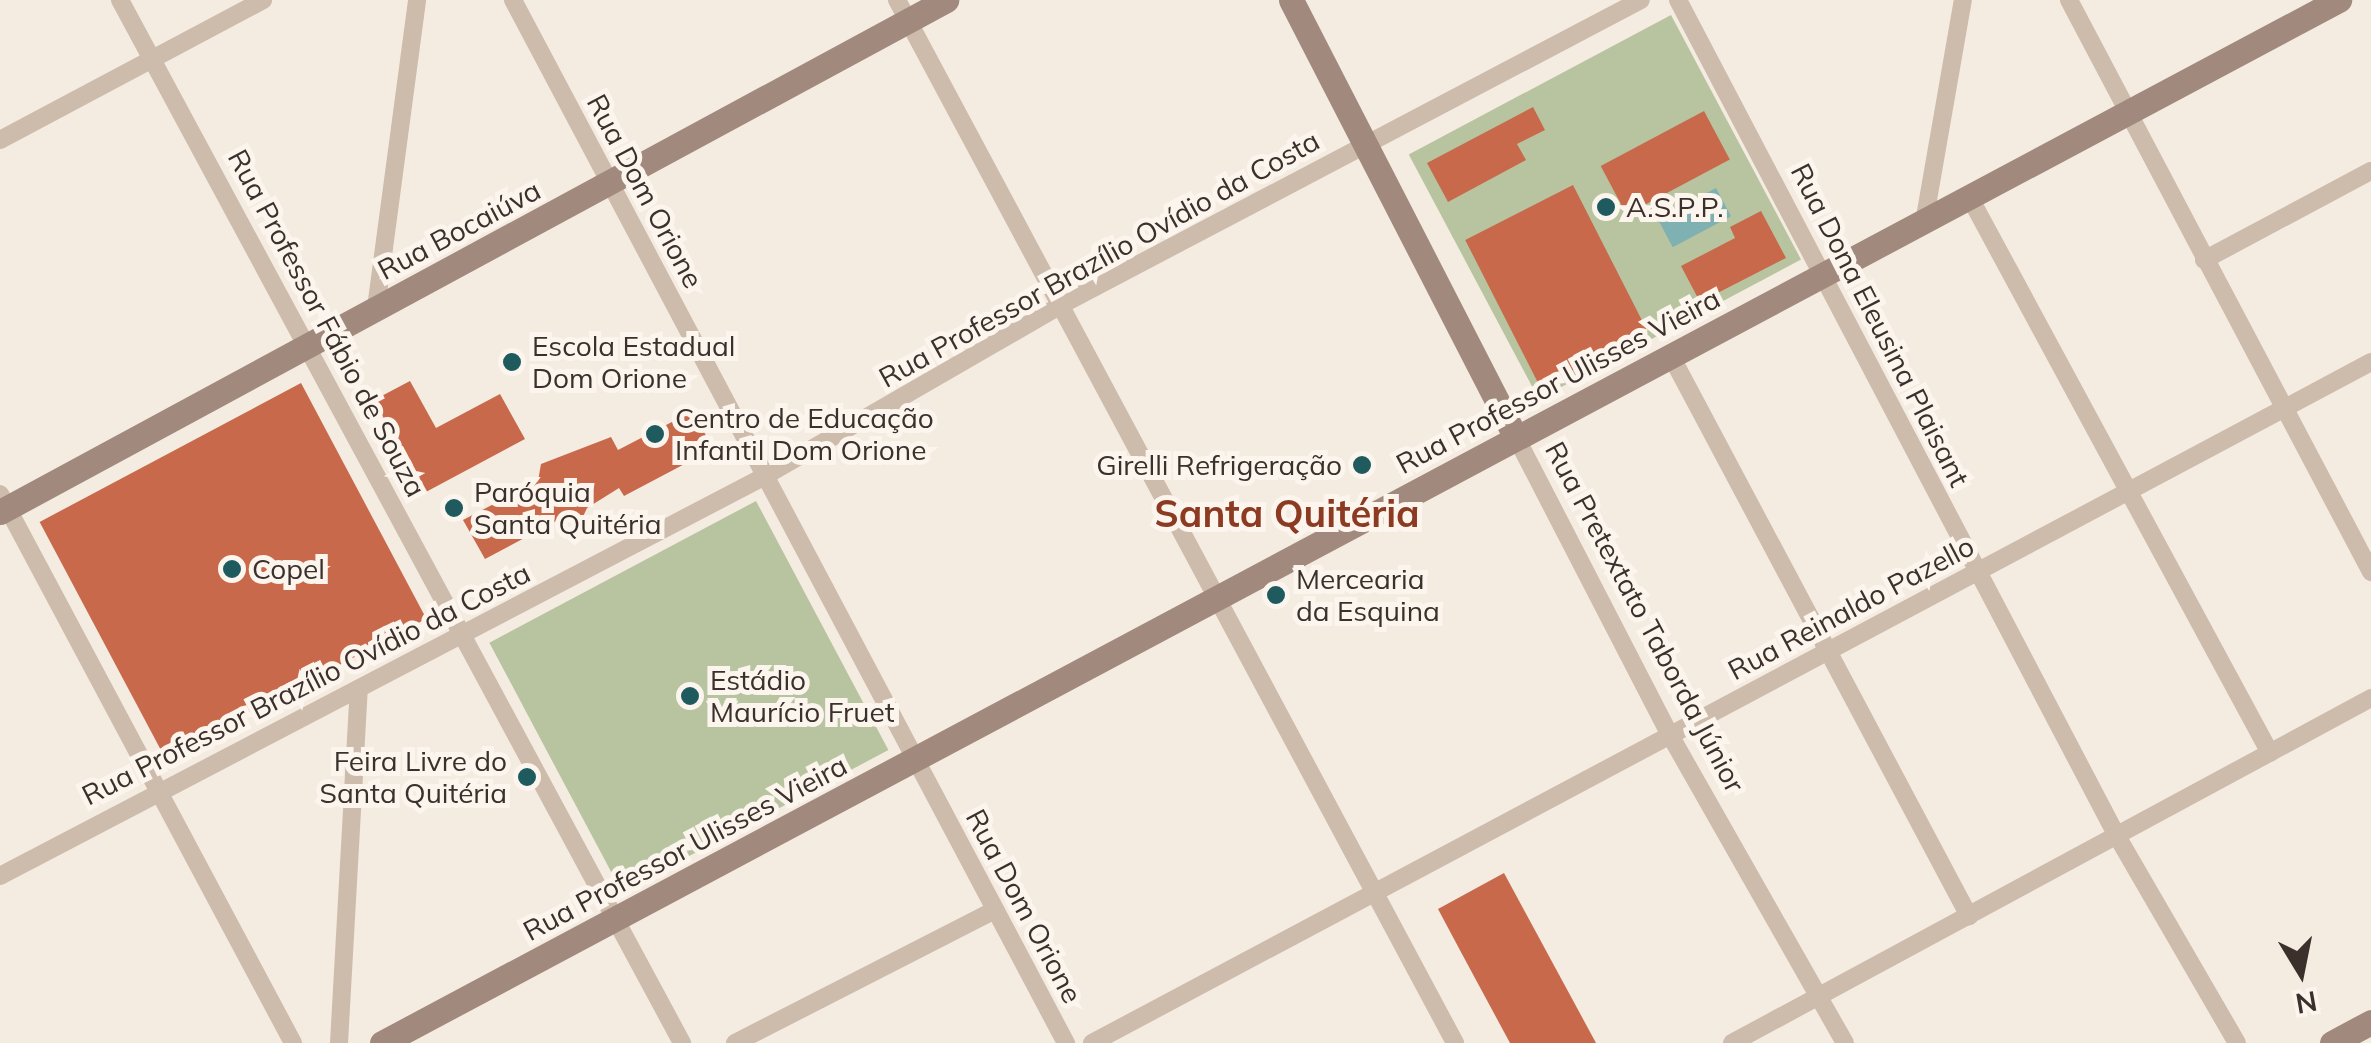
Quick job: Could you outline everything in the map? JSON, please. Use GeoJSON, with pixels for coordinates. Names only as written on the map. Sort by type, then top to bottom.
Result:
{"type":"FeatureCollection","features":[{"type":"Feature","properties":{"kind":"street","name":"Rua Professor Fábio de Souza"},"geometry":{"type":"LineString","coordinates":[[120,0],[310,344],[461,636],[682,1043]]}},
{"type":"Feature","properties":{"kind":"street"},"geometry":{"type":"LineString","coordinates":[[0,140],[263,0]]}},
{"type":"Feature","properties":{"kind":"street"},"geometry":{"type":"LineString","coordinates":[[376,308],[416,0]]}},
{"type":"Feature","properties":{"kind":"street","name":"Rua Dom Orione"},"geometry":{"type":"LineString","coordinates":[[513,0],[1066,1043]]}},
{"type":"Feature","properties":{"kind":"street","name":"Rua Bocaiúva"},"geometry":{"type":"LineString","coordinates":[[2,505],[609,182],[902,11],[946,0]]}},
{"type":"Feature","properties":{"kind":"street","name":"Rua Pretextato Taborda Júnior"},"geometry":{"type":"LineString","coordinates":[[1291,0],[1670,735],[1845,1043]]}},
{"type":"Feature","properties":{"kind":"street","name":"Rua Professor Brazílio Ovídio da Costa"},"geometry":{"type":"LineString","coordinates":[[0,876],[765,476],[1061,305],[1641,0]]}},
{"type":"Feature","properties":{"kind":"street","name":"Rua Dona Eleusina Plaisant"},"geometry":{"type":"LineString","coordinates":[[1678,0],[2117,836],[2236,1043]]}},
{"type":"Feature","properties":{"kind":"street"},"geometry":{"type":"LineString","coordinates":[[1925,217],[1963,0]]}},
{"type":"Feature","properties":{"kind":"street"},"geometry":{"type":"LineString","coordinates":[[2068,0],[2281,410],[2365,546],[2371,572]]}},
{"type":"Feature","properties":{"kind":"street","name":"Rua Professor Ulisses Vieira"},"geometry":{"type":"LineString","coordinates":[[382,1043],[1925,217],[2339,0]]}},
{"type":"Feature","properties":{"kind":"street"},"geometry":{"type":"LineString","coordinates":[[902,11],[1455,1043]]}},
{"type":"Feature","properties":{"kind":"street"},"geometry":{"type":"LineString","coordinates":[[2204,260],[2371,171]]}},
{"type":"Feature","properties":{"kind":"street"},"geometry":{"type":"LineString","coordinates":[[1968,196],[2270,753]]}},
{"type":"Feature","properties":{"kind":"street"},"geometry":{"type":"LineString","coordinates":[[1670,354],[1969,916]]}},
{"type":"Feature","properties":{"kind":"street","name":"Rua Reinaldo Pazello"},"geometry":{"type":"LineString","coordinates":[[1092,1043],[2371,362]]}},
{"type":"Feature","properties":{"kind":"street"},"geometry":{"type":"LineString","coordinates":[[2,505],[294,1043]]}},
{"type":"Feature","properties":{"kind":"street"},"geometry":{"type":"LineString","coordinates":[[339,1043],[359,688]]}},
{"type":"Feature","properties":{"kind":"street"},"geometry":{"type":"LineString","coordinates":[[1732,1043],[2371,698]]}},
{"type":"Feature","properties":{"kind":"street"},"geometry":{"type":"LineString","coordinates":[[735,1043],[995,910]]}},
{"type":"Feature","properties":{"kind":"street"},"geometry":{"type":"LineString","coordinates":[[2332,1043],[2371,1022]]}},
{"type":"Feature","properties":{"kind":"green space","name":"A.S.P.P."},"geometry":{"type":"Polygon","coordinates":[[[1671,15],[1801,260],[1539,399],[1409,154],[1671,15]]]}},
{"type":"Feature","properties":{"kind":"green space","name":"Estádio Maurício Fruet"},"geometry":{"type":"Polygon","coordinates":[[[756,501],[888,750],[622,892],[489,643],[756,501]]]}},
{"type":"Feature","properties":{"kind":"water"},"geometry":{"type":"Polygon","coordinates":[[[1716,188],[1731,216],[1673,247],[1658,219],[1716,188]]]}},
{"type":"Feature","properties":{"kind":"building"},"geometry":{"type":"Polygon","coordinates":[[[1533,107],[1545,130],[1517,144],[1526,160],[1448,202],[1427,163],[1533,107]]]}},
{"type":"Feature","properties":{"kind":"building"},"geometry":{"type":"Polygon","coordinates":[[[1704,111],[1730,160],[1627,214],[1601,166],[1704,111]]]}},
{"type":"Feature","properties":{"kind":"building"},"geometry":{"type":"Polygon","coordinates":[[[1573,185],[1648,332],[1540,387],[1465,240],[1573,185]]]}},
{"type":"Feature","properties":{"kind":"building"},"geometry":{"type":"Polygon","coordinates":[[[1761,211],[1786,258],[1700,302],[1681,266],[1735,238],[1730,227],[1761,211]]]}},
{"type":"Feature","properties":{"kind":"building"},"geometry":{"type":"Polygon","coordinates":[[[410,381],[436,428],[500,394],[525,439],[424,493],[374,400],[410,381]]]}},
{"type":"Feature","properties":{"kind":"building","name":"Copel"},"geometry":{"type":"Polygon","coordinates":[[[301,383],[426,619],[165,758],[40,522],[301,383]]]}},
{"type":"Feature","properties":{"kind":"building"},"geometry":{"type":"Polygon","coordinates":[[[693,411],[713,449],[624,496],[619,488],[587,508],[581,521],[560,519],[485,559],[463,520],[538,481],[541,464],[611,437],[618,450],[693,411]]]}},
{"type":"Feature","properties":{"kind":"building"},"geometry":{"type":"Polygon","coordinates":[[[1504,873],[1596,1043],[1510,1043],[1438,909],[1504,873]]]}},
{"type":"Feature","properties":{"kind":"place","name":"A.S.P.P."},"geometry":{"type":"Point","coordinates":[1606,207]}},
{"type":"Feature","properties":{"kind":"place","name":"Escola Estadual Dom Orione"},"geometry":{"type":"Point","coordinates":[512,362]}},
{"type":"Feature","properties":{"kind":"place","name":"Centro de Educação Infantil Dom Orione"},"geometry":{"type":"Point","coordinates":[655,434]}},
{"type":"Feature","properties":{"kind":"place","name":"Girelli Refrigeração"},"geometry":{"type":"Point","coordinates":[1362,465]}},
{"type":"Feature","properties":{"kind":"place","name":"Paróquia Santa Quitéria"},"geometry":{"type":"Point","coordinates":[454,508]}},
{"type":"Feature","properties":{"kind":"place","name":"Copel"},"geometry":{"type":"Point","coordinates":[232,569]}},
{"type":"Feature","properties":{"kind":"place","name":"Mercearia da Esquina"},"geometry":{"type":"Point","coordinates":[1276,595]}},
{"type":"Feature","properties":{"kind":"place","name":"Estádio Maurício Fruet"},"geometry":{"type":"Point","coordinates":[690,696]}},
{"type":"Feature","properties":{"kind":"place","name":"Feira Livre do Santa Quitéria"},"geometry":{"type":"Point","coordinates":[527,777]}},
{"type":"Feature","properties":{"kind":"district","name":"Santa Quitéria"},"geometry":{"type":"Point","coordinates":[1287,514]}}]}
